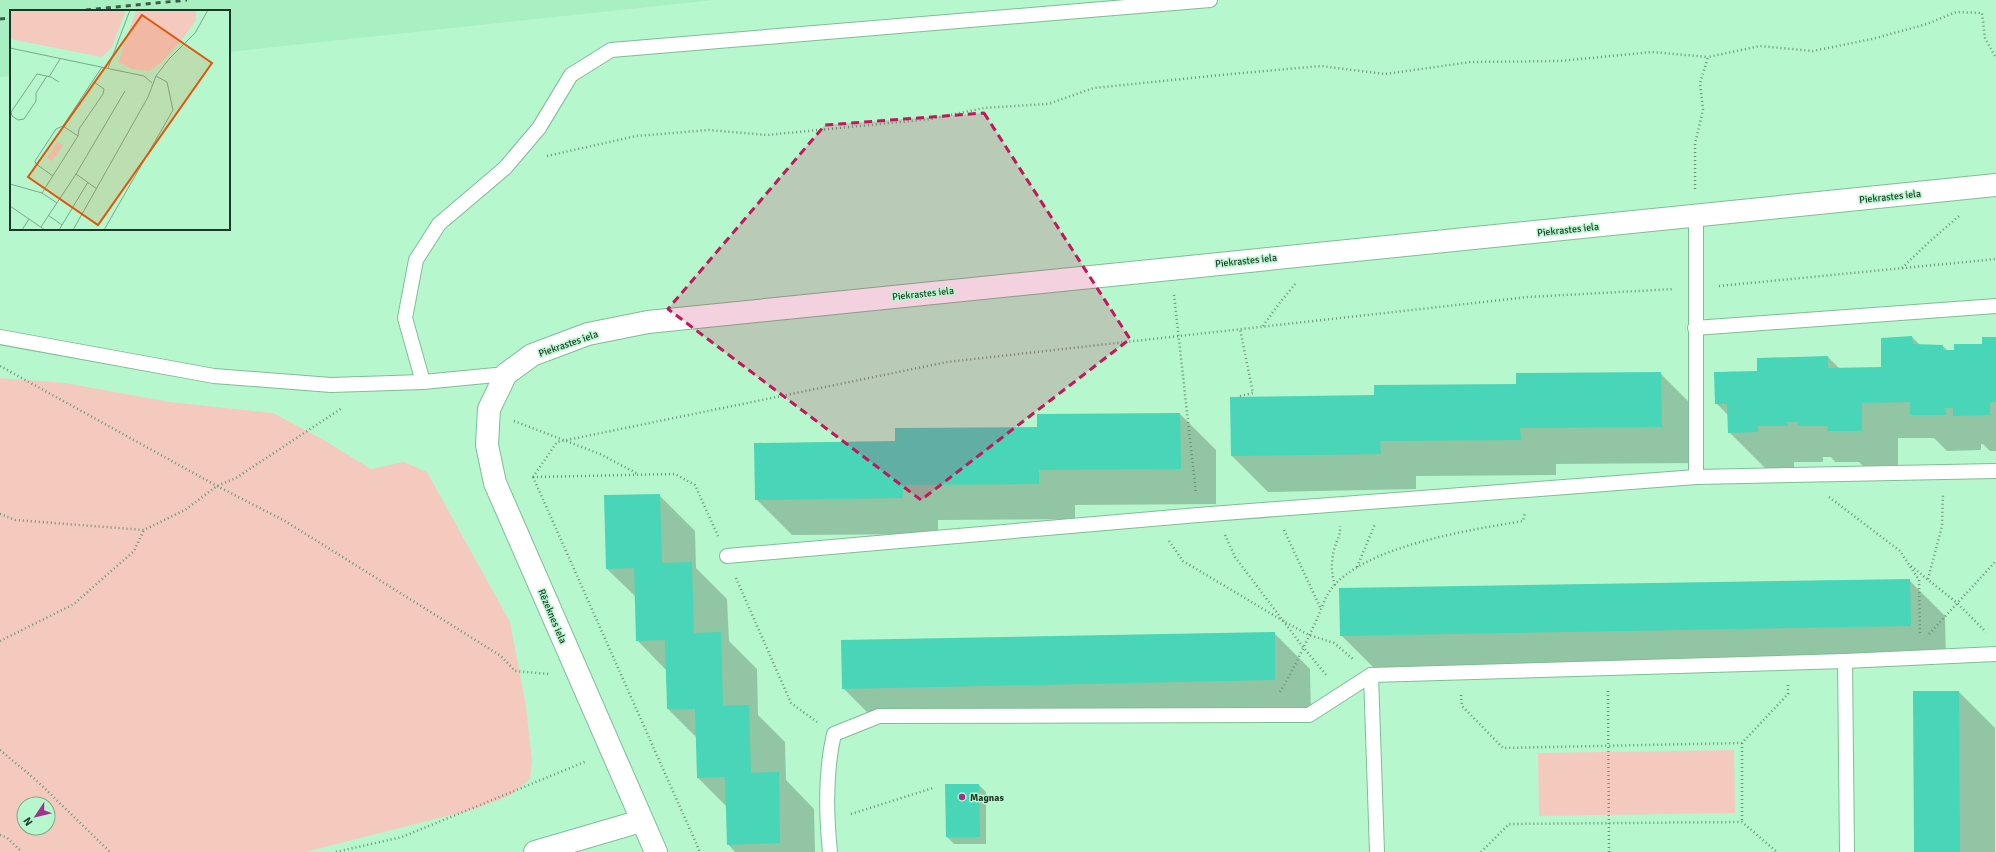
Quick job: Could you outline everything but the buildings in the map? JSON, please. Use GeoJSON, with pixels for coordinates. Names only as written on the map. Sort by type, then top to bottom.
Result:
{"type":"FeatureCollection","features":[{"type":"Feature","properties":{"kind":"street","name":"Piekrastes iela"},"geometry":{"type":"LineString","coordinates":[[506,374],[532,355],[588,334],[648,322],[1988,186]]}},
{"type":"Feature","properties":{"kind":"street","name":"Rēzeknes iela"},"geometry":{"type":"LineString","coordinates":[[506,374],[489,409],[487,445],[495,483],[656,852]]}},
{"type":"Feature","properties":{"kind":"street"},"geometry":{"type":"LineString","coordinates":[[535,852],[642,821]]}},
{"type":"Feature","properties":{"kind":"lane"},"geometry":{"type":"LineString","coordinates":[[423,382],[405,318],[416,260],[439,224],[509,164],[539,128],[571,75],[611,50],[1210,0]]}},
{"type":"Feature","properties":{"kind":"lane"},"geometry":{"type":"LineString","coordinates":[[1696,216],[1696,477]]}},
{"type":"Feature","properties":{"kind":"lane"},"geometry":{"type":"LineString","coordinates":[[1696,328],[1996,306]]}},
{"type":"Feature","properties":{"kind":"lane"},"geometry":{"type":"LineString","coordinates":[[0,337],[214,376],[331,385],[423,382],[506,374]]}},
{"type":"Feature","properties":{"kind":"lane"},"geometry":{"type":"LineString","coordinates":[[727,556],[1198,515],[1696,477],[1996,471]]}},
{"type":"Feature","properties":{"kind":"lane"},"geometry":{"type":"LineString","coordinates":[[830,852],[827,822],[829,754],[834,734],[878,716],[1308,715],[1371,675],[1789,663],[1996,654]]}},
{"type":"Feature","properties":{"kind":"lane"},"geometry":{"type":"LineString","coordinates":[[1845,661],[1847,852]]}},
{"type":"Feature","properties":{"kind":"lane"},"geometry":{"type":"LineString","coordinates":[[1371,675],[1377,852]]}},
{"type":"Feature","properties":{"kind":"path"},"geometry":{"type":"LineString","coordinates":[[509,164],[636,136],[709,130],[767,135],[871,126],[931,119],[984,108],[1048,104],[1094,88],[1321,66],[1385,74],[1471,62],[1560,61],[1652,52],[1708,57],[1760,46],[1813,51],[1872,39],[1927,24],[1956,12],[1982,13],[1985,38],[1996,58]]}},
{"type":"Feature","properties":{"kind":"path"},"geometry":{"type":"LineString","coordinates":[[1696,216],[1695,144],[1703,110],[1700,83],[1708,57]]}},
{"type":"Feature","properties":{"kind":"path"},"geometry":{"type":"LineString","coordinates":[[1902,268],[1928,243],[1968,209],[1988,186]]}},
{"type":"Feature","properties":{"kind":"path"},"geometry":{"type":"LineString","coordinates":[[1263,327],[1278,304],[1302,276],[1312,254]]}},
{"type":"Feature","properties":{"kind":"path"},"geometry":{"type":"LineString","coordinates":[[700,852],[533,477],[557,442],[947,362],[1528,297],[1696,288],[1996,259]]}},
{"type":"Feature","properties":{"kind":"path"},"geometry":{"type":"LineString","coordinates":[[1172,268],[1177,336],[1198,515]]}},
{"type":"Feature","properties":{"kind":"path"},"geometry":{"type":"LineString","coordinates":[[1240,329],[1252,393],[1240,396]]}},
{"type":"Feature","properties":{"kind":"path"},"geometry":{"type":"LineString","coordinates":[[0,366],[217,486],[285,521],[501,656],[515,671],[580,678]]}},
{"type":"Feature","properties":{"kind":"path"},"geometry":{"type":"LineString","coordinates":[[0,514],[15,520],[144,530],[185,510],[217,486],[236,478],[379,384]]}},
{"type":"Feature","properties":{"kind":"path"},"geometry":{"type":"LineString","coordinates":[[489,409],[515,421],[600,454],[638,474]]}},
{"type":"Feature","properties":{"kind":"path"},"geometry":{"type":"LineString","coordinates":[[1928,579],[1942,526],[1944,472]]}},
{"type":"Feature","properties":{"kind":"path"},"geometry":{"type":"LineString","coordinates":[[1800,475],[1900,551],[1919,580],[1920,644]]}},
{"type":"Feature","properties":{"kind":"path"},"geometry":{"type":"LineString","coordinates":[[1265,715],[1288,678],[1329,592],[1344,575],[1385,553],[1421,542],[1453,534],[1523,521],[1531,490]]}},
{"type":"Feature","properties":{"kind":"path"},"geometry":{"type":"LineString","coordinates":[[1356,568],[1373,531],[1384,501]]}},
{"type":"Feature","properties":{"kind":"path"},"geometry":{"type":"LineString","coordinates":[[1335,585],[1331,574],[1334,551],[1341,534],[1337,504]]}},
{"type":"Feature","properties":{"kind":"path"},"geometry":{"type":"LineString","coordinates":[[1276,509],[1290,545],[1321,610]]}},
{"type":"Feature","properties":{"kind":"path"},"geometry":{"type":"LineString","coordinates":[[1215,514],[1235,557],[1303,647],[1342,694]]}},
{"type":"Feature","properties":{"kind":"path"},"geometry":{"type":"LineString","coordinates":[[1154,519],[1183,561],[1284,622],[1309,635],[1334,643],[1371,675]]}},
{"type":"Feature","properties":{"kind":"path"},"geometry":{"type":"LineString","coordinates":[[0,642],[74,604],[134,552],[144,530]]}},
{"type":"Feature","properties":{"kind":"path"},"geometry":{"type":"LineString","coordinates":[[1907,658],[1996,561]]}},
{"type":"Feature","properties":{"kind":"path"},"geometry":{"type":"LineString","coordinates":[[1908,563],[1957,603],[1991,638]]}},
{"type":"Feature","properties":{"kind":"path"},"geometry":{"type":"LineString","coordinates":[[1742,822],[1742,743],[1788,694],[1789,663]]}},
{"type":"Feature","properties":{"kind":"path"},"geometry":{"type":"LineString","coordinates":[[1607,668],[1609,852]]}},
{"type":"Feature","properties":{"kind":"path"},"geometry":{"type":"LineString","coordinates":[[1459,673],[1462,706],[1503,748],[1742,743]]}},
{"type":"Feature","properties":{"kind":"path"},"geometry":{"type":"LineString","coordinates":[[0,750],[36,780],[110,852]]}},
{"type":"Feature","properties":{"kind":"path"},"geometry":{"type":"LineString","coordinates":[[336,852],[402,837],[612,751]]}},
{"type":"Feature","properties":{"kind":"path"},"geometry":{"type":"LineString","coordinates":[[827,822],[933,788]]}},
{"type":"Feature","properties":{"kind":"path"},"geometry":{"type":"LineString","coordinates":[[1482,852],[1509,824],[1742,822],[1777,852]]}},
{"type":"Feature","properties":{"kind":"path"},"geometry":{"type":"LineString","coordinates":[[0,835],[7,838],[22,852]]}},
{"type":"Feature","properties":{"kind":"highlighted area"},"geometry":{"type":"Polygon","coordinates":[[[984,113],[1130,339],[921,500],[668,309],[825,125],[984,113]]]}},
{"type":"Feature","properties":{"kind":"shaded area"},"geometry":{"type":"Polygon","coordinates":[[[0,0],[714,0],[230,52],[230,10],[10,10],[10,76],[0,77],[0,0]]]}},
{"type":"Feature","properties":{"kind":"shaded area"},"geometry":{"type":"Polygon","coordinates":[[[0,378],[65,383],[170,402],[273,413],[322,439],[371,469],[404,462],[427,472],[510,622],[526,706],[532,761],[530,779],[511,795],[475,809],[305,852],[0,852],[0,378]]]}},
{"type":"Feature","properties":{"kind":"shaded area"},"geometry":{"type":"Polygon","coordinates":[[[1734,750],[1735,813],[1539,816],[1538,753],[1734,750]]]}},
{"type":"Feature","properties":{"kind":"railway"},"geometry":{"type":"LineString","coordinates":[[86,10],[187,0]]}},
{"type":"Feature","properties":{"kind":"railway"},"geometry":{"type":"LineString","coordinates":[[0,19],[10,18]]}},
{"type":"Feature","properties":{"kind":"place","name":"Magnas"},"geometry":{"type":"Point","coordinates":[962,797]}}]}
